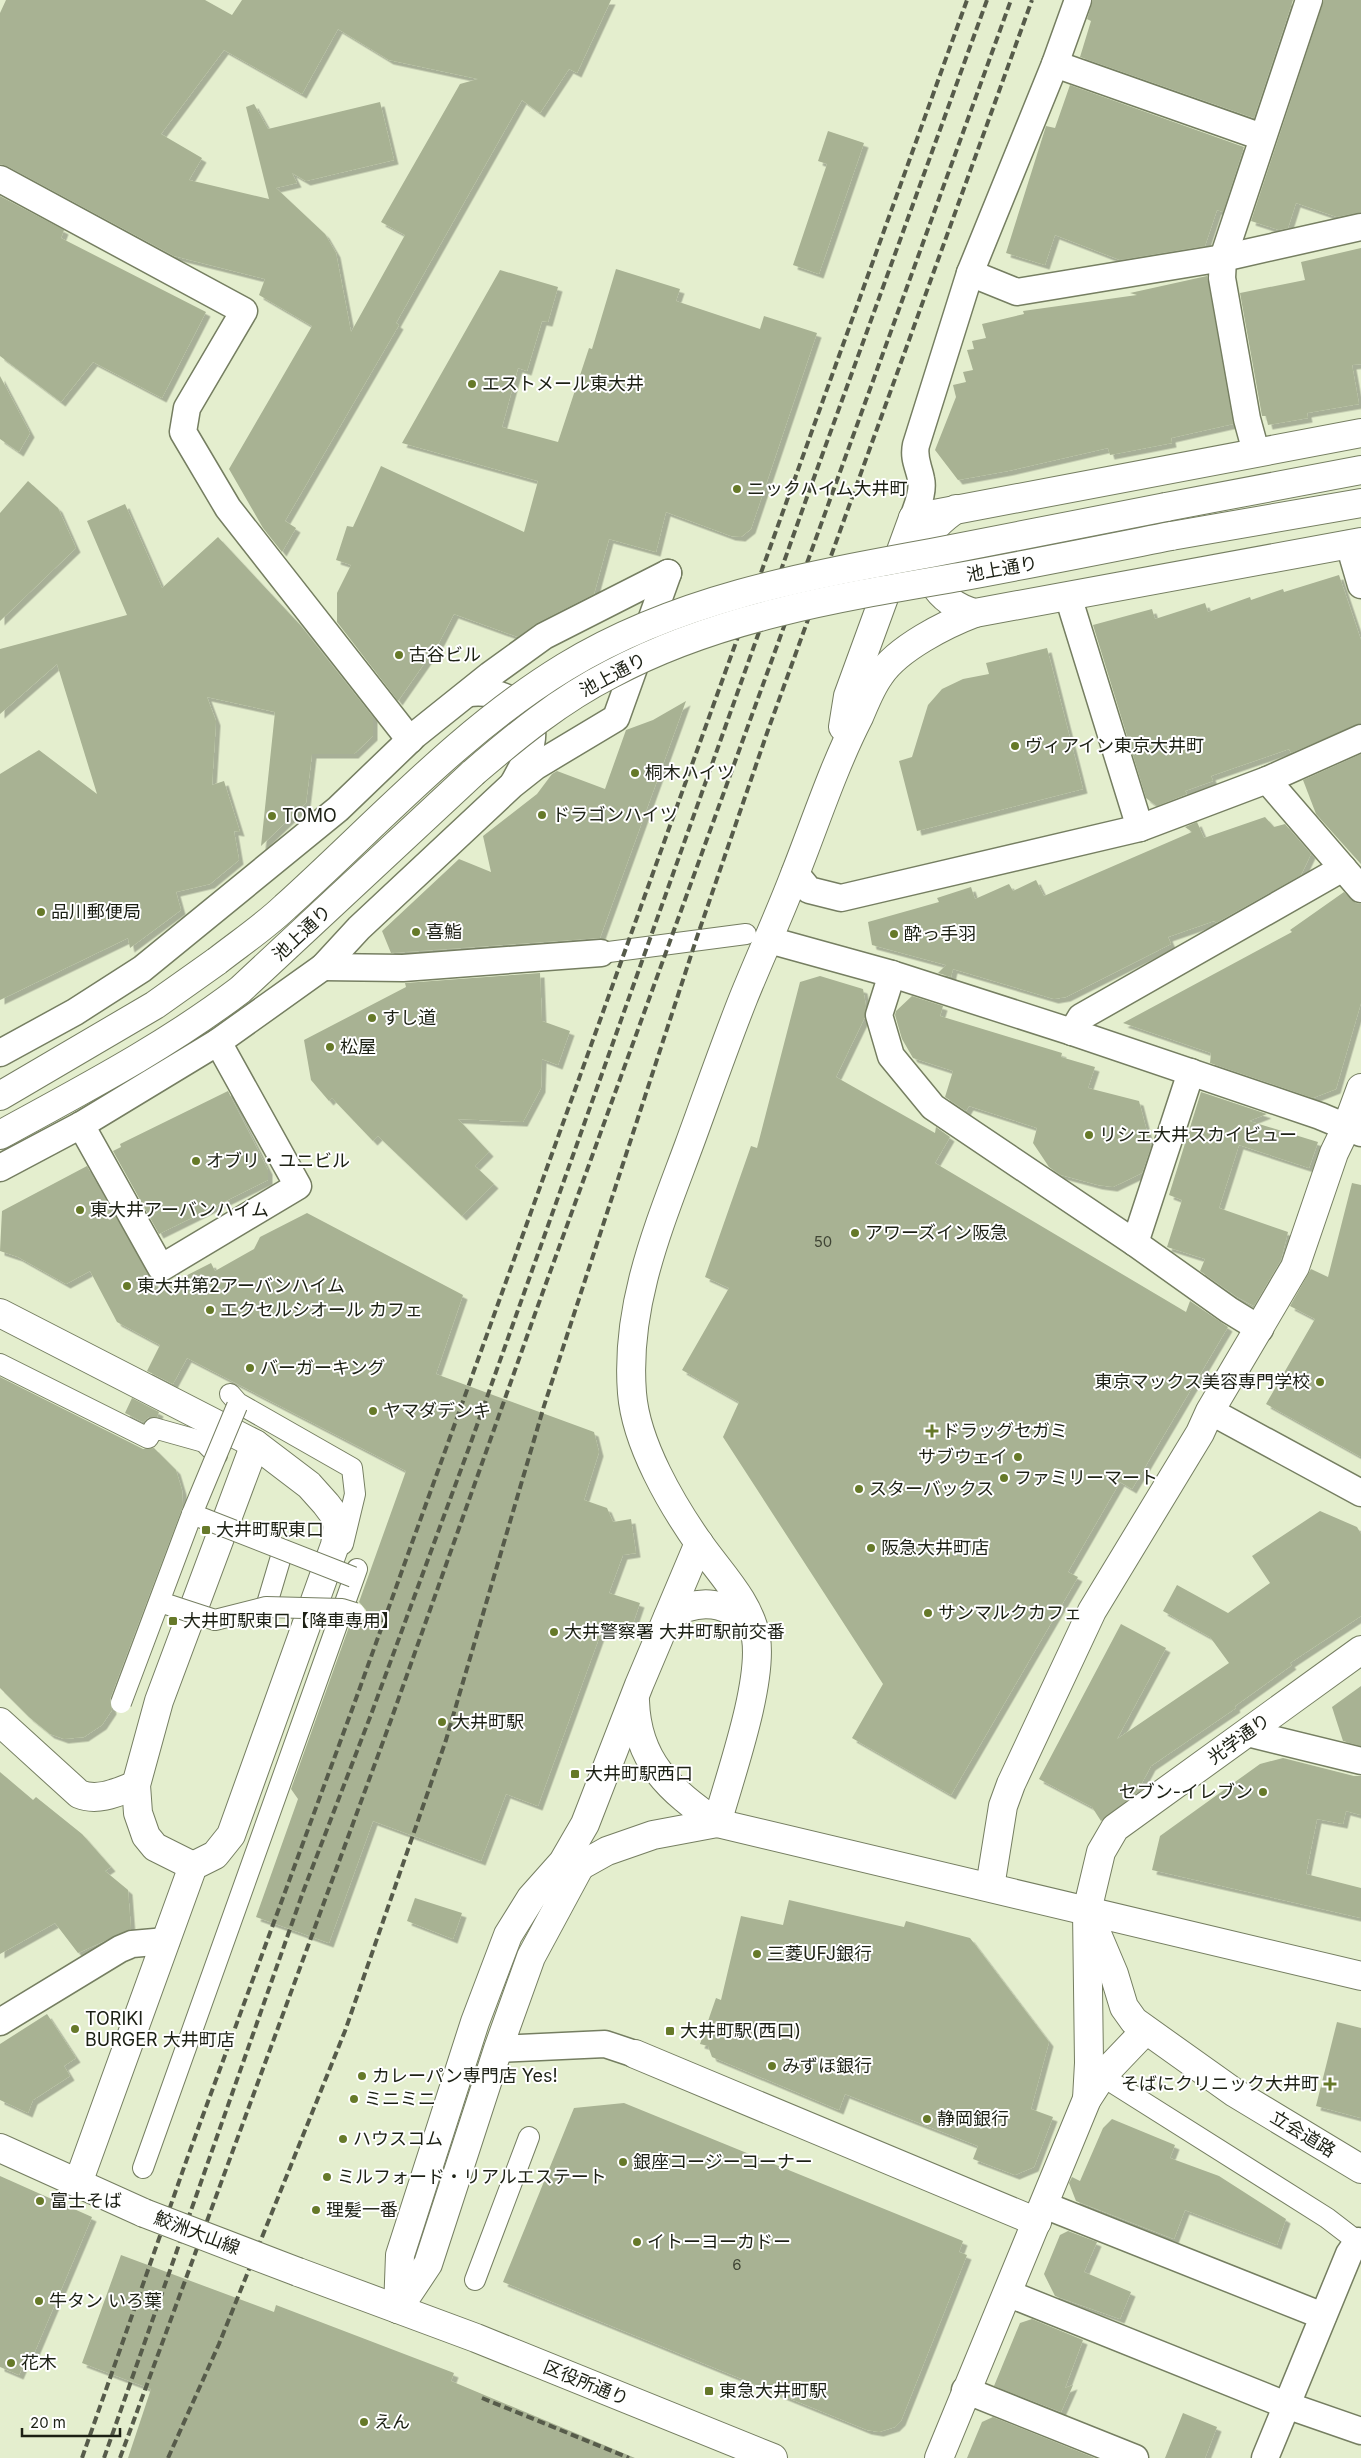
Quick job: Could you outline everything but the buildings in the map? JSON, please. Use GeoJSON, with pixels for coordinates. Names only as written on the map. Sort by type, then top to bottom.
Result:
{"type":"FeatureCollection","features":[{"type":"Feature","properties":{"kind":"street"},"geometry":{"type":"LineString","coordinates":[[837,760],[848,696],[913,518],[922,486],[922,479],[916,466],[916,445],[970,274],[1055,64],[1078,0]]}},
{"type":"Feature","properties":{"kind":"street"},"geometry":{"type":"LineString","coordinates":[[1256,452],[1247,419],[1222,278],[1223,258],[1309,0]]}},
{"type":"Feature","properties":{"kind":"street"},"geometry":{"type":"LineString","coordinates":[[1055,64],[1262,137]]}},
{"type":"Feature","properties":{"kind":"street"},"geometry":{"type":"LineString","coordinates":[[0,180],[244,311],[187,408],[183,432],[228,508],[410,740]]}},
{"type":"Feature","properties":{"kind":"street"},"geometry":{"type":"LineString","coordinates":[[970,274],[1018,292],[1223,258],[1361,228]]}},
{"type":"Feature","properties":{"kind":"street"},"geometry":{"type":"LineString","coordinates":[[913,518],[1361,433]]}},
{"type":"Feature","properties":{"kind":"street","name":"池上通り"},"geometry":{"type":"LineString","coordinates":[[0,1096],[155,1005],[217,961],[283,910],[479,729],[535,687],[599,647],[674,614],[714,600],[795,579],[1361,470]]}},
{"type":"Feature","properties":{"kind":"street","name":"池上通り"},"geometry":{"type":"LineString","coordinates":[[0,1135],[150,1052],[210,1013],[240,990],[498,752],[558,706],[611,673],[707,634],[791,610],[866,593],[1171,536],[1361,503]]}},
{"type":"Feature","properties":{"kind":"street"},"geometry":{"type":"LineString","coordinates":[[956,509],[942,519],[933,531],[927,566],[934,586],[944,598],[959,609],[975,613]]}},
{"type":"Feature","properties":{"kind":"street"},"geometry":{"type":"LineString","coordinates":[[717,1823],[749,1704],[758,1656],[756,1636],[749,1615],[699,1543],[667,1490],[640,1431],[632,1393],[632,1344],[638,1294],[652,1245],[743,1000],[757,937],[795,873],[837,760],[880,673],[911,646],[946,624],[975,613],[1355,543],[1361,585]]}},
{"type":"Feature","properties":{"kind":"street"},"geometry":{"type":"LineString","coordinates":[[0,1054],[75,1012],[142,969],[338,809],[410,740],[460,698],[469,694],[490,675],[544,636],[668,573],[616,718],[536,766],[512,785],[477,820],[359,928],[323,967],[218,1042],[81,1125],[0,1168]]}},
{"type":"Feature","properties":{"kind":"street"},"geometry":{"type":"LineString","coordinates":[[1068,596],[1140,828]]}},
{"type":"Feature","properties":{"kind":"street"},"geometry":{"type":"LineString","coordinates":[[469,694],[497,695],[512,699],[525,714],[532,732],[522,767],[512,785]]}},
{"type":"Feature","properties":{"kind":"street"},"geometry":{"type":"LineString","coordinates":[[795,873],[809,890],[841,898],[1140,828],[1268,780],[1361,738]]}},
{"type":"Feature","properties":{"kind":"street"},"geometry":{"type":"LineString","coordinates":[[1268,780],[1361,889]]}},
{"type":"Feature","properties":{"kind":"street"},"geometry":{"type":"LineString","coordinates":[[1072,1032],[1081,1017],[1343,868]]}},
{"type":"Feature","properties":{"kind":"street"},"geometry":{"type":"LineString","coordinates":[[323,967],[403,968],[601,953],[757,937],[892,974],[1072,1032],[1192,1072],[1354,1130]]}},
{"type":"Feature","properties":{"kind":"street"},"geometry":{"type":"LineString","coordinates":[[892,974],[879,1015],[891,1056],[933,1107],[1135,1243],[1229,1310],[1260,1329]]}},
{"type":"Feature","properties":{"kind":"street"},"geometry":{"type":"LineString","coordinates":[[81,1125],[161,1268],[298,1186],[218,1042]]}},
{"type":"Feature","properties":{"kind":"street"},"geometry":{"type":"LineString","coordinates":[[1135,1243],[1192,1072]]}},
{"type":"Feature","properties":{"kind":"street"},"geometry":{"type":"LineString","coordinates":[[990,1887],[1003,1806],[1011,1784],[1092,1611],[1200,1433],[1210,1411],[1295,1267],[1334,1153],[1354,1130],[1361,1088]]}},
{"type":"Feature","properties":{"kind":"street"},"geometry":{"type":"LineString","coordinates":[[0,1313],[255,1444],[308,1486],[326,1504],[335,1516],[338,1526],[337,1537],[231,1835],[215,1855],[193,1866],[78,2183]]}},
{"type":"Feature","properties":{"kind":"street"},"geometry":{"type":"LineString","coordinates":[[0,1364],[148,1438],[154,1428],[204,1442],[217,1455]]}},
{"type":"Feature","properties":{"kind":"street"},"geometry":{"type":"LineString","coordinates":[[121,1703],[160,1602],[204,1475],[217,1455],[235,1401],[352,1468],[355,1494],[348,1611],[282,1796],[143,2168]]}},
{"type":"Feature","properties":{"kind":"street"},"geometry":{"type":"LineString","coordinates":[[1210,1411],[1361,1493]]}},
{"type":"Feature","properties":{"kind":"street"},"geometry":{"type":"LineString","coordinates":[[193,1866],[155,1847],[146,1836],[138,1813],[136,1786],[159,1701],[255,1444]]}},
{"type":"Feature","properties":{"kind":"street"},"geometry":{"type":"LineString","coordinates":[[192,1514],[283,1550],[349,1572]]}},
{"type":"Feature","properties":{"kind":"street"},"geometry":{"type":"LineString","coordinates":[[398,2309],[400,2255],[475,2022],[508,1935],[530,1898],[563,1862],[585,1824],[635,1695],[699,1543]]}},
{"type":"Feature","properties":{"kind":"street"},"geometry":{"type":"LineString","coordinates":[[266,1607],[283,1550]]}},
{"type":"Feature","properties":{"kind":"street"},"geometry":{"type":"LineString","coordinates":[[160,1602],[215,1620],[266,1607],[348,1611]]}},
{"type":"Feature","properties":{"kind":"street"},"geometry":{"type":"LineString","coordinates":[[668,1617],[683,1606],[712,1605],[729,1609],[756,1636]]}},
{"type":"Feature","properties":{"kind":"street","name":"光学通り"},"geometry":{"type":"LineString","coordinates":[[1087,2099],[1089,2063],[1087,1911],[1101,1852],[1108,1837],[1115,1828],[1361,1650]]}},
{"type":"Feature","properties":{"kind":"street"},"geometry":{"type":"LineString","coordinates":[[635,1695],[636,1724],[649,1760],[689,1803],[717,1823],[1361,1976]]}},
{"type":"Feature","properties":{"kind":"street"},"geometry":{"type":"LineString","coordinates":[[0,1722],[79,1794],[88,1798],[136,1786]]}},
{"type":"Feature","properties":{"kind":"street"},"geometry":{"type":"LineString","coordinates":[[1247,1733],[1361,1761]]}},
{"type":"Feature","properties":{"kind":"street"},"geometry":{"type":"LineString","coordinates":[[543,1886],[607,1851],[653,1835],[717,1823]]}},
{"type":"Feature","properties":{"kind":"street"},"geometry":{"type":"LineString","coordinates":[[398,2309],[428,2264],[498,2049],[531,1957],[579,1868]]}},
{"type":"Feature","properties":{"kind":"street","name":"立会道路"},"geometry":{"type":"LineString","coordinates":[[1087,1911],[1114,1974],[1124,2007],[1145,2032],[1235,2093],[1361,2169]]}},
{"type":"Feature","properties":{"kind":"street"},"geometry":{"type":"LineString","coordinates":[[0,2022],[132,1944],[166,1941]]}},
{"type":"Feature","properties":{"kind":"street"},"geometry":{"type":"LineString","coordinates":[[939,2458],[965,2390],[1041,2214],[1087,2099],[1102,2076],[1145,2032]]}},
{"type":"Feature","properties":{"kind":"street"},"geometry":{"type":"LineString","coordinates":[[498,2049],[606,2044],[1041,2214],[1323,2316]]}},
{"type":"Feature","properties":{"kind":"street"},"geometry":{"type":"LineString","coordinates":[[1102,2076],[1327,2218],[1360,2243],[1349,2254],[1264,2458]]}},
{"type":"Feature","properties":{"kind":"street"},"geometry":{"type":"LineString","coordinates":[[475,2280],[529,2137]]}},
{"type":"Feature","properties":{"kind":"street","name":"鮫洲大山線"},"geometry":{"type":"LineString","coordinates":[[0,2148],[144,2213],[398,2309]]}},
{"type":"Feature","properties":{"kind":"street"},"geometry":{"type":"LineString","coordinates":[[1007,2293],[1286,2405],[1361,2431]]}},
{"type":"Feature","properties":{"kind":"street","name":"区役所通り"},"geometry":{"type":"LineString","coordinates":[[398,2309],[476,2338],[773,2458]]}},
{"type":"Feature","properties":{"kind":"street"},"geometry":{"type":"LineString","coordinates":[[965,2390],[1135,2458]]}},
{"type":"Feature","properties":{"kind":"railway"},"geometry":{"type":"LineString","coordinates":[[82,2458],[188,2156],[353,1707],[967,0]]}},
{"type":"Feature","properties":{"kind":"railway"},"geometry":{"type":"LineString","coordinates":[[104,2458],[303,1892],[372,1712],[470,1445],[807,497],[987,0]]}},
{"type":"Feature","properties":{"kind":"railway"},"geometry":{"type":"LineString","coordinates":[[120,2458],[391,1720],[536,1311],[1011,0]]}},
{"type":"Feature","properties":{"kind":"railway"},"geometry":{"type":"LineString","coordinates":[[168,2458],[219,2344],[345,2031],[446,1740],[544,1406],[696,940],[767,733],[1032,0]]}},
{"type":"Feature","properties":{"kind":"railway"},"geometry":{"type":"LineString","coordinates":[[482,2398],[629,2458]]}},
{"type":"Feature","properties":{"kind":"place","name":"エストメール東大井"},"geometry":{"type":"Point","coordinates":[472,384]}},
{"type":"Feature","properties":{"kind":"place","name":"ニックハイム大井町"},"geometry":{"type":"Point","coordinates":[737,489]}},
{"type":"Feature","properties":{"kind":"place","name":"古谷ビル"},"geometry":{"type":"Point","coordinates":[399,655]}},
{"type":"Feature","properties":{"kind":"place","name":"ヴィアイン東京大井町"},"geometry":{"type":"Point","coordinates":[1015,746]}},
{"type":"Feature","properties":{"kind":"place","name":"桐木ハイツ"},"geometry":{"type":"Point","coordinates":[635,773]}},
{"type":"Feature","properties":{"kind":"place","name":"ドラゴンハイツ"},"geometry":{"type":"Point","coordinates":[542,815]}},
{"type":"Feature","properties":{"kind":"place","name":"TOMO"},"geometry":{"type":"Point","coordinates":[272,816]}},
{"type":"Feature","properties":{"kind":"place","name":"品川郵便局"},"geometry":{"type":"Point","coordinates":[41,912]}},
{"type":"Feature","properties":{"kind":"place","name":"喜鮨"},"geometry":{"type":"Point","coordinates":[416,932]}},
{"type":"Feature","properties":{"kind":"place","name":"酔っ手羽"},"geometry":{"type":"Point","coordinates":[894,934]}},
{"type":"Feature","properties":{"kind":"place","name":"すし道"},"geometry":{"type":"Point","coordinates":[372,1018]}},
{"type":"Feature","properties":{"kind":"place","name":"松屋"},"geometry":{"type":"Point","coordinates":[330,1047]}},
{"type":"Feature","properties":{"kind":"place","name":"リシェ大井スカイビュー"},"geometry":{"type":"Point","coordinates":[1089,1135]}},
{"type":"Feature","properties":{"kind":"place","name":"オブリ・ユニビル"},"geometry":{"type":"Point","coordinates":[196,1161]}},
{"type":"Feature","properties":{"kind":"place","name":"東大井アーバンハイム"},"geometry":{"type":"Point","coordinates":[80,1210]}},
{"type":"Feature","properties":{"kind":"place","name":"アワーズイン阪急"},"geometry":{"type":"Point","coordinates":[855,1233]}},
{"type":"Feature","properties":{"kind":"place","name":"東大井第2アーバンハイム"},"geometry":{"type":"Point","coordinates":[127,1286]}},
{"type":"Feature","properties":{"kind":"place","name":"エクセルシオール カフェ"},"geometry":{"type":"Point","coordinates":[210,1310]}},
{"type":"Feature","properties":{"kind":"place","name":"バーガーキング"},"geometry":{"type":"Point","coordinates":[250,1368]}},
{"type":"Feature","properties":{"kind":"place","name":"東京マックス美容専門学校"},"geometry":{"type":"Point","coordinates":[1320,1382]}},
{"type":"Feature","properties":{"kind":"place","name":"ヤマダデンキ"},"geometry":{"type":"Point","coordinates":[373,1411]}},
{"type":"Feature","properties":{"kind":"place","name":"ドラッグセガミ"},"geometry":{"type":"Point","coordinates":[932,1431]}},
{"type":"Feature","properties":{"kind":"place","name":"サブウェイ"},"geometry":{"type":"Point","coordinates":[1018,1457]}},
{"type":"Feature","properties":{"kind":"place","name":"ファミリーマート"},"geometry":{"type":"Point","coordinates":[1004,1478]}},
{"type":"Feature","properties":{"kind":"place","name":"スターバックス"},"geometry":{"type":"Point","coordinates":[859,1489]}},
{"type":"Feature","properties":{"kind":"place","name":"大井町駅東口"},"geometry":{"type":"Point","coordinates":[206,1530]}},
{"type":"Feature","properties":{"kind":"place","name":"阪急大井町店"},"geometry":{"type":"Point","coordinates":[871,1548]}},
{"type":"Feature","properties":{"kind":"place","name":"サンマルクカフェ"},"geometry":{"type":"Point","coordinates":[928,1613]}},
{"type":"Feature","properties":{"kind":"place","name":"大井町駅東口【降車専用】"},"geometry":{"type":"Point","coordinates":[173,1621]}},
{"type":"Feature","properties":{"kind":"place","name":"大井警察署 大井町駅前交番"},"geometry":{"type":"Point","coordinates":[554,1632]}},
{"type":"Feature","properties":{"kind":"place","name":"大井町駅"},"geometry":{"type":"Point","coordinates":[442,1722]}},
{"type":"Feature","properties":{"kind":"place","name":"大井町駅西口"},"geometry":{"type":"Point","coordinates":[575,1774]}},
{"type":"Feature","properties":{"kind":"place","name":"セブン-イレブン"},"geometry":{"type":"Point","coordinates":[1263,1792]}},
{"type":"Feature","properties":{"kind":"place","name":"三菱UFJ銀行"},"geometry":{"type":"Point","coordinates":[757,1954]}},
{"type":"Feature","properties":{"kind":"place","name":"TORIKI BURGER 大井町店"},"geometry":{"type":"Point","coordinates":[75,2029]}},
{"type":"Feature","properties":{"kind":"place","name":"大井町駅(西口)"},"geometry":{"type":"Point","coordinates":[670,2031]}},
{"type":"Feature","properties":{"kind":"place","name":"みずほ銀行"},"geometry":{"type":"Point","coordinates":[772,2066]}},
{"type":"Feature","properties":{"kind":"place","name":"カレーパン専門店 Yes!"},"geometry":{"type":"Point","coordinates":[362,2076]}},
{"type":"Feature","properties":{"kind":"place","name":"そばにクリニック大井町"},"geometry":{"type":"Point","coordinates":[1330,2084]}},
{"type":"Feature","properties":{"kind":"place","name":"ミニミニ"},"geometry":{"type":"Point","coordinates":[354,2099]}},
{"type":"Feature","properties":{"kind":"place","name":"静岡銀行"},"geometry":{"type":"Point","coordinates":[927,2119]}},
{"type":"Feature","properties":{"kind":"place","name":"ハウスコム"},"geometry":{"type":"Point","coordinates":[343,2139]}},
{"type":"Feature","properties":{"kind":"place","name":"銀座コージーコーナー"},"geometry":{"type":"Point","coordinates":[623,2162]}},
{"type":"Feature","properties":{"kind":"place","name":"ミルフォード・リアルエステート"},"geometry":{"type":"Point","coordinates":[327,2177]}},
{"type":"Feature","properties":{"kind":"place","name":"富士そば"},"geometry":{"type":"Point","coordinates":[40,2201]}},
{"type":"Feature","properties":{"kind":"place","name":"理髪一番"},"geometry":{"type":"Point","coordinates":[316,2210]}},
{"type":"Feature","properties":{"kind":"place","name":"イトーヨーカドー"},"geometry":{"type":"Point","coordinates":[637,2242]}},
{"type":"Feature","properties":{"kind":"place","name":"牛タン いろ葉"},"geometry":{"type":"Point","coordinates":[39,2301]}},
{"type":"Feature","properties":{"kind":"place","name":"花木"},"geometry":{"type":"Point","coordinates":[11,2363]}},
{"type":"Feature","properties":{"kind":"place","name":"東急大井町駅"},"geometry":{"type":"Point","coordinates":[709,2391]}},
{"type":"Feature","properties":{"kind":"place","name":"えん"},"geometry":{"type":"Point","coordinates":[364,2422]}}]}
